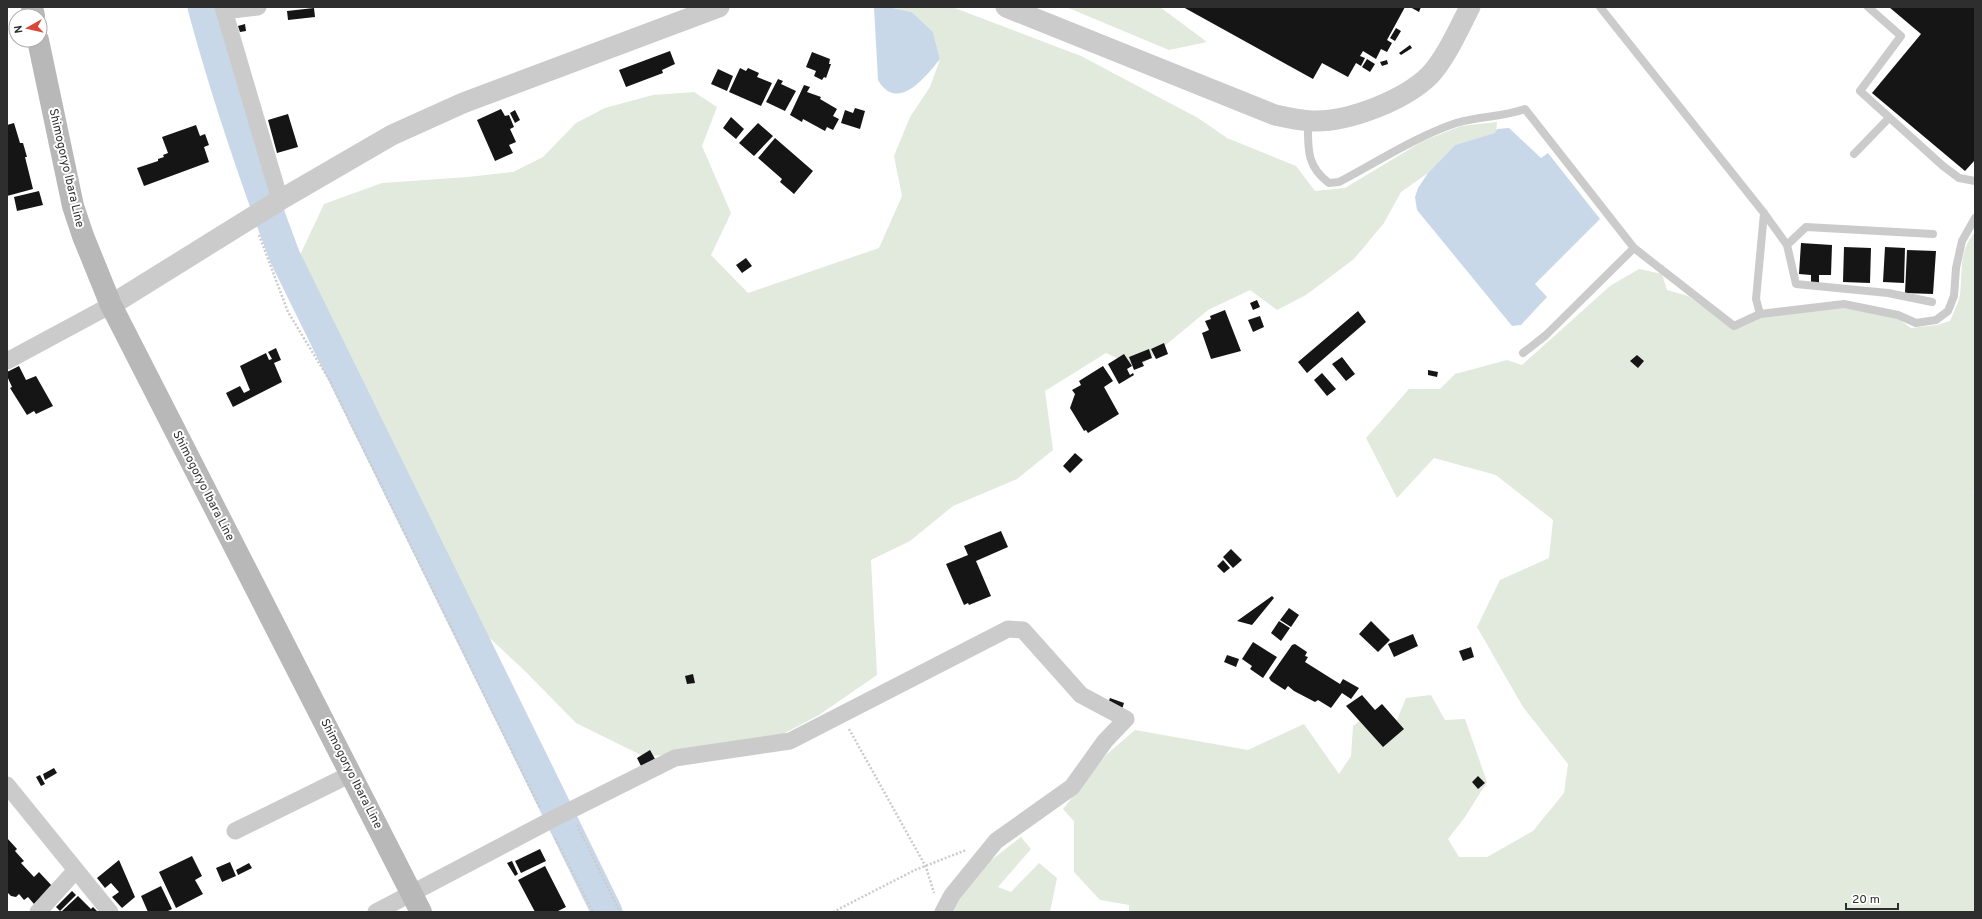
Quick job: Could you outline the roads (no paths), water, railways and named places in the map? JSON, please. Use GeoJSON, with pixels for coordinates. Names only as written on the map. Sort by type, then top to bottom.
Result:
{"type":"FeatureCollection","features":[{"type":"Feature","properties":{"kind":"main road","name":"Shimogoryo Ibara Line"},"geometry":{"type":"LineString","coordinates":[[40,48],[73,206],[93,263],[111,305],[416,903]]}},
{"type":"Feature","properties":{"kind":"street"},"geometry":{"type":"LineString","coordinates":[[258,7],[224,9],[275,203]]}},
{"type":"Feature","properties":{"kind":"street"},"geometry":{"type":"LineString","coordinates":[[7,361],[111,305],[250,220],[275,203],[392,135],[463,103],[719,7]]}},
{"type":"Feature","properties":{"kind":"street"},"geometry":{"type":"LineString","coordinates":[[1006,7],[1274,115],[1297,121],[1315,122],[1363,112],[1385,104],[1413,88],[1435,68],[1447,50],[1470,7]]}},
{"type":"Feature","properties":{"kind":"street"},"geometry":{"type":"LineString","coordinates":[[376,912],[416,903],[549,821],[676,758],[790,741],[842,716],[1008,629],[1023,630],[1081,695],[1126,719],[1106,740],[1072,787],[996,841],[952,895],[939,904]]}},
{"type":"Feature","properties":{"kind":"street"},"geometry":{"type":"LineString","coordinates":[[235,831],[351,774]]}},
{"type":"Feature","properties":{"kind":"street"},"geometry":{"type":"LineString","coordinates":[[7,786],[110,912]]}},
{"type":"Feature","properties":{"kind":"street"},"geometry":{"type":"LineString","coordinates":[[38,912],[76,870]]}},
{"type":"Feature","properties":{"kind":"lane"},"geometry":{"type":"LineString","coordinates":[[1600,7],[1764,213],[1787,245],[1796,284],[1888,293],[1932,302]]}},
{"type":"Feature","properties":{"kind":"lane"},"geometry":{"type":"LineString","coordinates":[[1868,7],[1901,36],[1860,91],[1932,157],[1959,178],[1975,181]]}},
{"type":"Feature","properties":{"kind":"lane"},"geometry":{"type":"LineString","coordinates":[[1308,121],[1308,149],[1314,170],[1329,183],[1339,182],[1421,138],[1457,123],[1511,114],[1525,109],[1634,248],[1734,326],[1760,314],[1844,304],[1898,315],[1916,323],[1936,320],[1948,311],[1954,296],[1956,268],[1962,241],[1975,218]]}},
{"type":"Feature","properties":{"kind":"lane"},"geometry":{"type":"LineString","coordinates":[[1854,154],[1889,118]]}},
{"type":"Feature","properties":{"kind":"lane"},"geometry":{"type":"LineString","coordinates":[[1760,314],[1756,299],[1764,213]]}},
{"type":"Feature","properties":{"kind":"lane"},"geometry":{"type":"LineString","coordinates":[[1787,245],[1806,228],[1933,234]]}},
{"type":"Feature","properties":{"kind":"lane"},"geometry":{"type":"LineString","coordinates":[[1523,353],[1546,335],[1634,248]]}},
{"type":"Feature","properties":{"kind":"water"},"geometry":{"type":"Polygon","coordinates":[[[874,7],[887,7],[912,12],[933,32],[940,59],[919,83],[902,93],[894,93],[886,89],[878,80],[874,7]]]}},
{"type":"Feature","properties":{"kind":"water"},"geometry":{"type":"Polygon","coordinates":[[[1509,128],[1541,158],[1548,153],[1600,219],[1535,284],[1547,297],[1521,325],[1512,326],[1417,210],[1415,197],[1418,188],[1428,173],[1455,145],[1495,133],[1497,129],[1509,128]]]}},
{"type":"Feature","properties":{"kind":"waterway"},"geometry":{"type":"LineString","coordinates":[[203,7],[241,133],[285,257],[607,912]]}}]}
